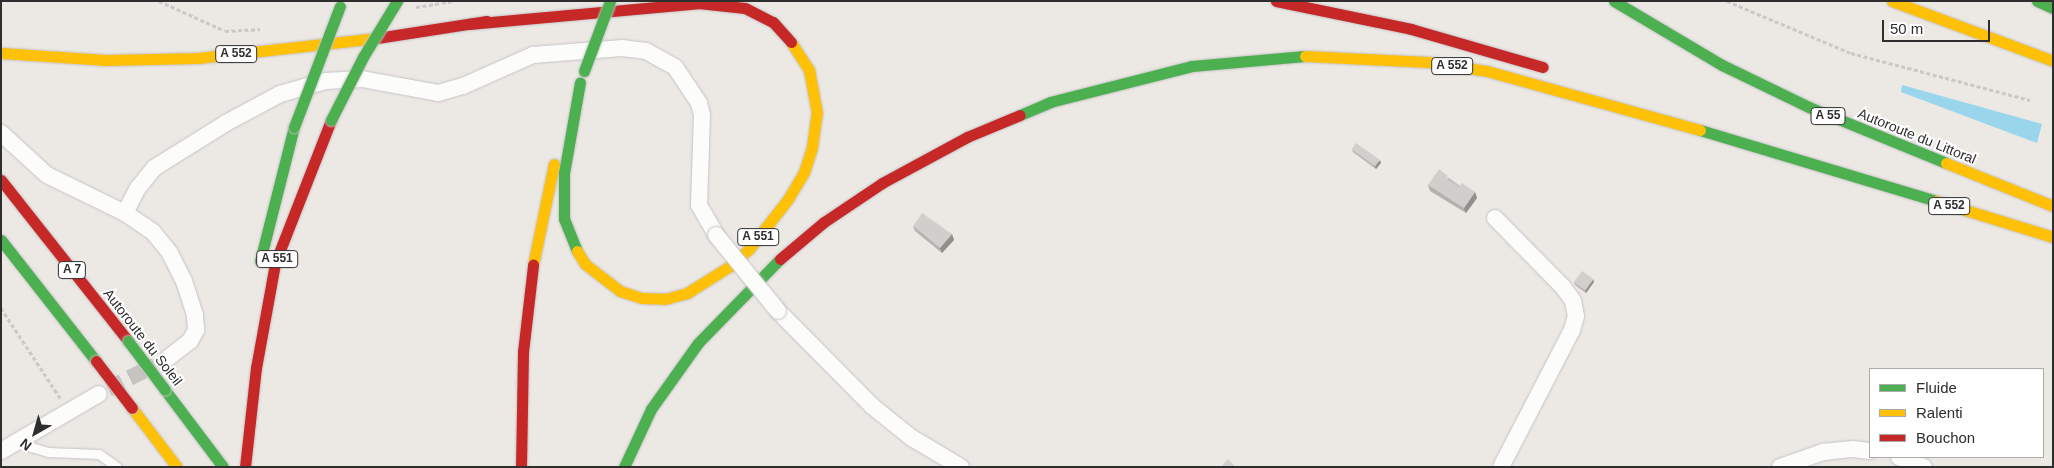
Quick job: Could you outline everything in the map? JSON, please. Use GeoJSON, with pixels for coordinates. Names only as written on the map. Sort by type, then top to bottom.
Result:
{"type":"FeatureCollection","features":[{"type":"Feature","properties":{"kind":"highway","name":"A 551"},"geometry":{"type":"LineString","coordinates":[[245,467],[251,406],[275,263],[330,120],[363,57],[397,1]]}},
{"type":"Feature","properties":{"kind":"highway","name":"A 552"},"geometry":{"type":"LineString","coordinates":[[1,53],[106,60],[198,58],[328,45],[469,24],[602,1]]}},
{"type":"Feature","properties":{"kind":"highway","name":"A 551"},"geometry":{"type":"LineString","coordinates":[[521,467],[523,352],[532,269],[545,196],[582,77],[610,1]]}},
{"type":"Feature","properties":{"kind":"highway","name":"A 552"},"geometry":{"type":"LineString","coordinates":[[1276,1],[1411,29],[1554,71]]}},
{"type":"Feature","properties":{"kind":"highway","name":"Autoroute du Littoral"},"geometry":{"type":"LineString","coordinates":[[1614,1],[1722,65],[1809,107],[2053,206]]}},
{"type":"Feature","properties":{"kind":"highway"},"geometry":{"type":"LineString","coordinates":[[1892,1],[2053,61]]}},
{"type":"Feature","properties":{"kind":"highway"},"geometry":{"type":"LineString","coordinates":[[2037,1],[2053,8]]}},
{"type":"Feature","properties":{"kind":"highway","name":"A 551"},"geometry":{"type":"LineString","coordinates":[[258,270],[273,199],[294,127],[341,3]]}},
{"type":"Feature","properties":{"kind":"highway","name":"A 551"},"geometry":{"type":"LineString","coordinates":[[469,24],[698,3],[745,8],[773,22],[800,53],[809,70],[817,113],[812,148],[804,172],[788,199],[749,248],[730,266],[687,293],[665,299],[642,298],[620,291],[585,264],[573,244],[564,218],[564,173],[582,77]]}},
{"type":"Feature","properties":{"kind":"highway","name":"A 552"},"geometry":{"type":"LineString","coordinates":[[624,467],[651,409],[698,342],[766,271],[824,222],[882,183],[967,137],[1050,102],[1120,82],[1192,66],[1275,57],[1428,62],[1487,71],[1556,88],[1846,173],[2053,237]]}},
{"type":"Feature","properties":{"kind":"highway","name":"A 552"},"geometry":{"type":"LineString","coordinates":[[1629,97],[1846,173]]}},
{"type":"Feature","properties":{"kind":"highway","name":"Autoroute du Soleil"},"geometry":{"type":"LineString","coordinates":[[1,180],[128,341],[223,467]]}},
{"type":"Feature","properties":{"kind":"highway","name":"A 7"},"geometry":{"type":"LineString","coordinates":[[1,240],[177,467]]}},
{"type":"Feature","properties":{"kind":"highway"},"geometry":{"type":"LineString","coordinates":[[235,442],[236,467]]}},
{"type":"Feature","properties":{"kind":"street"},"geometry":{"type":"LineString","coordinates":[[125,213],[138,188],[154,168],[226,123],[290,90],[344,79],[438,93],[463,86],[533,55],[622,48],[646,50],[663,58],[675,67],[694,91],[702,115],[699,205],[716,235],[778,311],[872,406],[912,438],[961,467]]}},
{"type":"Feature","properties":{"kind":"street"},"geometry":{"type":"LineString","coordinates":[[1,133],[47,175],[125,213],[161,241],[176,264],[192,301],[196,326],[187,346],[168,358]]}},
{"type":"Feature","properties":{"kind":"street"},"geometry":{"type":"LineString","coordinates":[[1495,218],[1563,287],[1572,301],[1576,316],[1568,338],[1500,467]]}},
{"type":"Feature","properties":{"kind":"street"},"geometry":{"type":"LineString","coordinates":[[1,450],[99,394]]}},
{"type":"Feature","properties":{"kind":"street"},"geometry":{"type":"LineString","coordinates":[[1780,467],[1823,452],[1853,448],[1869,451]]}},
{"type":"Feature","properties":{"kind":"street"},"geometry":{"type":"LineString","coordinates":[[1901,458],[1918,465]]}},
{"type":"Feature","properties":{"kind":"lane"},"geometry":{"type":"LineString","coordinates":[[21,439],[32,447],[48,452],[99,454],[117,467]]}},
{"type":"Feature","properties":{"kind":"path"},"geometry":{"type":"LineString","coordinates":[[159,1],[200,23],[225,31],[270,29]]}},
{"type":"Feature","properties":{"kind":"path"},"geometry":{"type":"LineString","coordinates":[[413,8],[452,1]]}},
{"type":"Feature","properties":{"kind":"path"},"geometry":{"type":"LineString","coordinates":[[1727,1],[1850,53],[2030,100]]}},
{"type":"Feature","properties":{"kind":"path"},"geometry":{"type":"LineString","coordinates":[[1,308],[69,411]]}},
{"type":"Feature","properties":{"kind":"water"},"geometry":{"type":"Polygon","coordinates":[[[1902,85],[2042,124],[2037,143],[1901,92],[1902,85]]]}},
{"type":"Feature","properties":{"kind":"building"},"geometry":{"type":"Polygon","coordinates":[[[1356,143],[1380,160],[1375,166],[1351,150],[1356,143]]]}},
{"type":"Feature","properties":{"kind":"building"},"geometry":{"type":"Polygon","coordinates":[[[1439,169],[1448,176],[1446,178],[1459,187],[1462,183],[1475,192],[1464,208],[1428,185],[1439,169]]]}},
{"type":"Feature","properties":{"kind":"building"},"geometry":{"type":"Polygon","coordinates":[[[922,213],[952,234],[940,248],[913,226],[922,213]]]}},
{"type":"Feature","properties":{"kind":"building"},"geometry":{"type":"Polygon","coordinates":[[[1582,271],[1593,279],[1585,291],[1574,282],[1582,271]]]}},
{"type":"Feature","properties":{"kind":"building"},"geometry":{"type":"Polygon","coordinates":[[[1228,459],[1234,465],[1233,467],[1221,467],[1228,459]]]}},
{"type":"Feature","properties":{"kind":"tunnel"},"geometry":{"type":"LineString","coordinates":[[108,389],[155,365]]}},
{"type":"Feature","properties":{"kind":"traffic: fast"},"geometry":{"type":"LineString","coordinates":[[331,120],[363,57],[397,1]]}},
{"type":"Feature","properties":{"kind":"traffic: fast"},"geometry":{"type":"LineString","coordinates":[[584,71],[610,1]]}},
{"type":"Feature","properties":{"kind":"traffic: fast"},"geometry":{"type":"LineString","coordinates":[[1614,1],[1722,65],[1809,107],[1946,163]]}},
{"type":"Feature","properties":{"kind":"traffic: fast"},"geometry":{"type":"LineString","coordinates":[[2037,1],[2053,8]]}},
{"type":"Feature","properties":{"kind":"traffic: fast"},"geometry":{"type":"LineString","coordinates":[[294,127],[340,6]]}},
{"type":"Feature","properties":{"kind":"traffic: fast"},"geometry":{"type":"LineString","coordinates":[[1020,115],[1050,102],[1192,66],[1305,56]]}},
{"type":"Feature","properties":{"kind":"traffic: fast"},"geometry":{"type":"LineString","coordinates":[[577,251],[564,218],[564,173],[580,82]]}},
{"type":"Feature","properties":{"kind":"traffic: fast"},"geometry":{"type":"LineString","coordinates":[[260,261],[294,127]]}},
{"type":"Feature","properties":{"kind":"traffic: fast"},"geometry":{"type":"LineString","coordinates":[[1700,130],[1936,201]]}},
{"type":"Feature","properties":{"kind":"traffic: fast"},"geometry":{"type":"LineString","coordinates":[[1,240],[96,361]]}},
{"type":"Feature","properties":{"kind":"traffic: fast"},"geometry":{"type":"LineString","coordinates":[[624,467],[651,409],[698,343],[780,259]]}},
{"type":"Feature","properties":{"kind":"traffic: fast"},"geometry":{"type":"LineString","coordinates":[[128,341],[165,390]]}},
{"type":"Feature","properties":{"kind":"traffic: fast"},"geometry":{"type":"LineString","coordinates":[[165,390],[223,467]]}},
{"type":"Feature","properties":{"kind":"traffic: slow"},"geometry":{"type":"LineString","coordinates":[[1892,1],[2053,61]]}},
{"type":"Feature","properties":{"kind":"traffic: slow"},"geometry":{"type":"LineString","coordinates":[[1,53],[106,60],[198,58],[377,38]]}},
{"type":"Feature","properties":{"kind":"traffic: slow"},"geometry":{"type":"LineString","coordinates":[[577,251],[585,264],[620,291],[642,298],[665,299],[687,293],[730,266],[749,249],[788,199],[804,172],[812,147],[817,113],[809,70],[791,42]]}},
{"type":"Feature","properties":{"kind":"traffic: slow"},"geometry":{"type":"LineString","coordinates":[[1305,56],[1428,62],[1487,71],[1700,130]]}},
{"type":"Feature","properties":{"kind":"traffic: slow"},"geometry":{"type":"LineString","coordinates":[[1946,163],[2053,206]]}},
{"type":"Feature","properties":{"kind":"traffic: slow"},"geometry":{"type":"LineString","coordinates":[[533,265],[554,164]]}},
{"type":"Feature","properties":{"kind":"traffic: slow"},"geometry":{"type":"LineString","coordinates":[[1936,201],[2053,237]]}},
{"type":"Feature","properties":{"kind":"traffic: slow"},"geometry":{"type":"LineString","coordinates":[[132,408],[177,467]]}},
{"type":"Feature","properties":{"kind":"traffic: jam"},"geometry":{"type":"LineString","coordinates":[[1276,1],[1411,29],[1543,67]]}},
{"type":"Feature","properties":{"kind":"traffic: jam"},"geometry":{"type":"LineString","coordinates":[[469,24],[698,3],[745,8],[773,22],[791,42]]}},
{"type":"Feature","properties":{"kind":"traffic: jam"},"geometry":{"type":"LineString","coordinates":[[377,38],[487,21]]}},
{"type":"Feature","properties":{"kind":"traffic: jam"},"geometry":{"type":"LineString","coordinates":[[780,259],[824,222],[882,183],[967,137],[1020,115]]}},
{"type":"Feature","properties":{"kind":"traffic: jam"},"geometry":{"type":"LineString","coordinates":[[245,467],[256,368],[275,263],[331,120]]}},
{"type":"Feature","properties":{"kind":"traffic: jam"},"geometry":{"type":"LineString","coordinates":[[1,180],[128,341]]}},
{"type":"Feature","properties":{"kind":"traffic: jam"},"geometry":{"type":"LineString","coordinates":[[521,467],[523,352],[533,265]]}},
{"type":"Feature","properties":{"kind":"traffic: jam"},"geometry":{"type":"LineString","coordinates":[[96,361],[132,408]]}}]}
